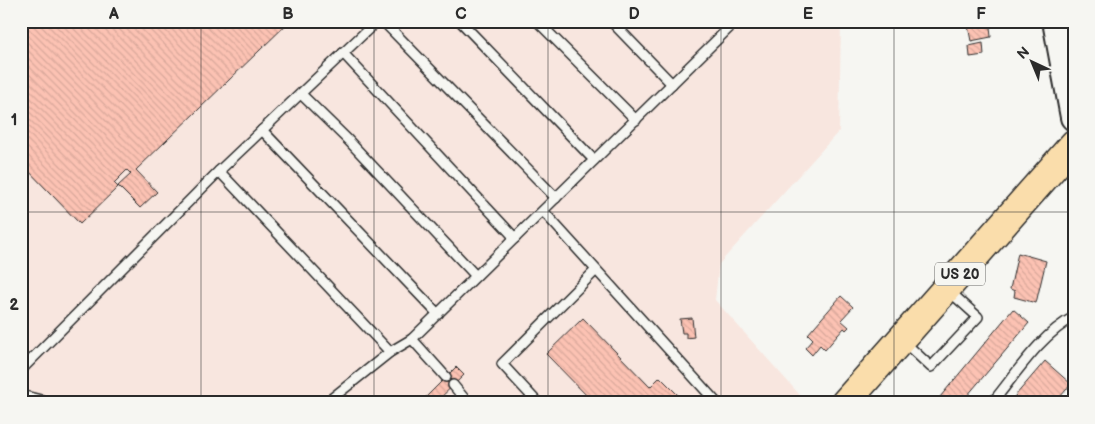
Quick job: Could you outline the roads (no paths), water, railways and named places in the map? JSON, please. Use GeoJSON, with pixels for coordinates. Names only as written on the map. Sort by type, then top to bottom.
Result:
{"type":"FeatureCollection","features":[{"type":"Feature","properties":{"kind":"main road"},"geometry":{"type":"LineString","coordinates":[[1056,21],[1074,117]]}},
{"type":"Feature","properties":{"kind":"main road","name":"US 20"},"geometry":{"type":"LineString","coordinates":[[845,403],[1074,144]]}},
{"type":"Feature","properties":{"kind":"lane"},"geometry":{"type":"LineString","coordinates":[[21,370],[219,171],[377,21]]}},
{"type":"Feature","properties":{"kind":"lane"},"geometry":{"type":"LineString","coordinates":[[383,21],[556,198]]}},
{"type":"Feature","properties":{"kind":"lane"},"geometry":{"type":"LineString","coordinates":[[460,21],[594,160]]}},
{"type":"Feature","properties":{"kind":"lane"},"geometry":{"type":"LineString","coordinates":[[536,21],[636,120]]}},
{"type":"Feature","properties":{"kind":"lane"},"geometry":{"type":"LineString","coordinates":[[611,21],[672,84]]}},
{"type":"Feature","properties":{"kind":"lane"},"geometry":{"type":"LineString","coordinates":[[326,403],[390,352],[412,339],[736,21]]}},
{"type":"Feature","properties":{"kind":"lane"},"geometry":{"type":"LineString","coordinates":[[343,53],[515,238]]}},
{"type":"Feature","properties":{"kind":"lane"},"geometry":{"type":"LineString","coordinates":[[301,94],[348,140],[476,276]]}},
{"type":"Feature","properties":{"kind":"lane"},"geometry":{"type":"LineString","coordinates":[[262,130],[438,314]]}},
{"type":"Feature","properties":{"kind":"lane"},"geometry":{"type":"LineString","coordinates":[[219,171],[390,352]]}},
{"type":"Feature","properties":{"kind":"lane"},"geometry":{"type":"LineString","coordinates":[[543,211],[717,403]]}},
{"type":"Feature","properties":{"kind":"lane"},"geometry":{"type":"LineString","coordinates":[[538,403],[502,364],[596,270]]}},
{"type":"Feature","properties":{"kind":"lane"},"geometry":{"type":"LineString","coordinates":[[901,340],[931,366],[978,317],[946,288]]}},
{"type":"Feature","properties":{"kind":"lane"},"geometry":{"type":"LineString","coordinates":[[992,403],[1042,342],[1065,322],[1074,317]]}},
{"type":"Feature","properties":{"kind":"lane"},"geometry":{"type":"LineString","coordinates":[[412,339],[446,377]]}},
{"type":"Feature","properties":{"kind":"lane"},"geometry":{"type":"LineString","coordinates":[[453,386],[468,403]]}},
{"type":"Feature","properties":{"kind":"lane"},"geometry":{"type":"LineString","coordinates":[[21,395],[53,403]]}}]}
